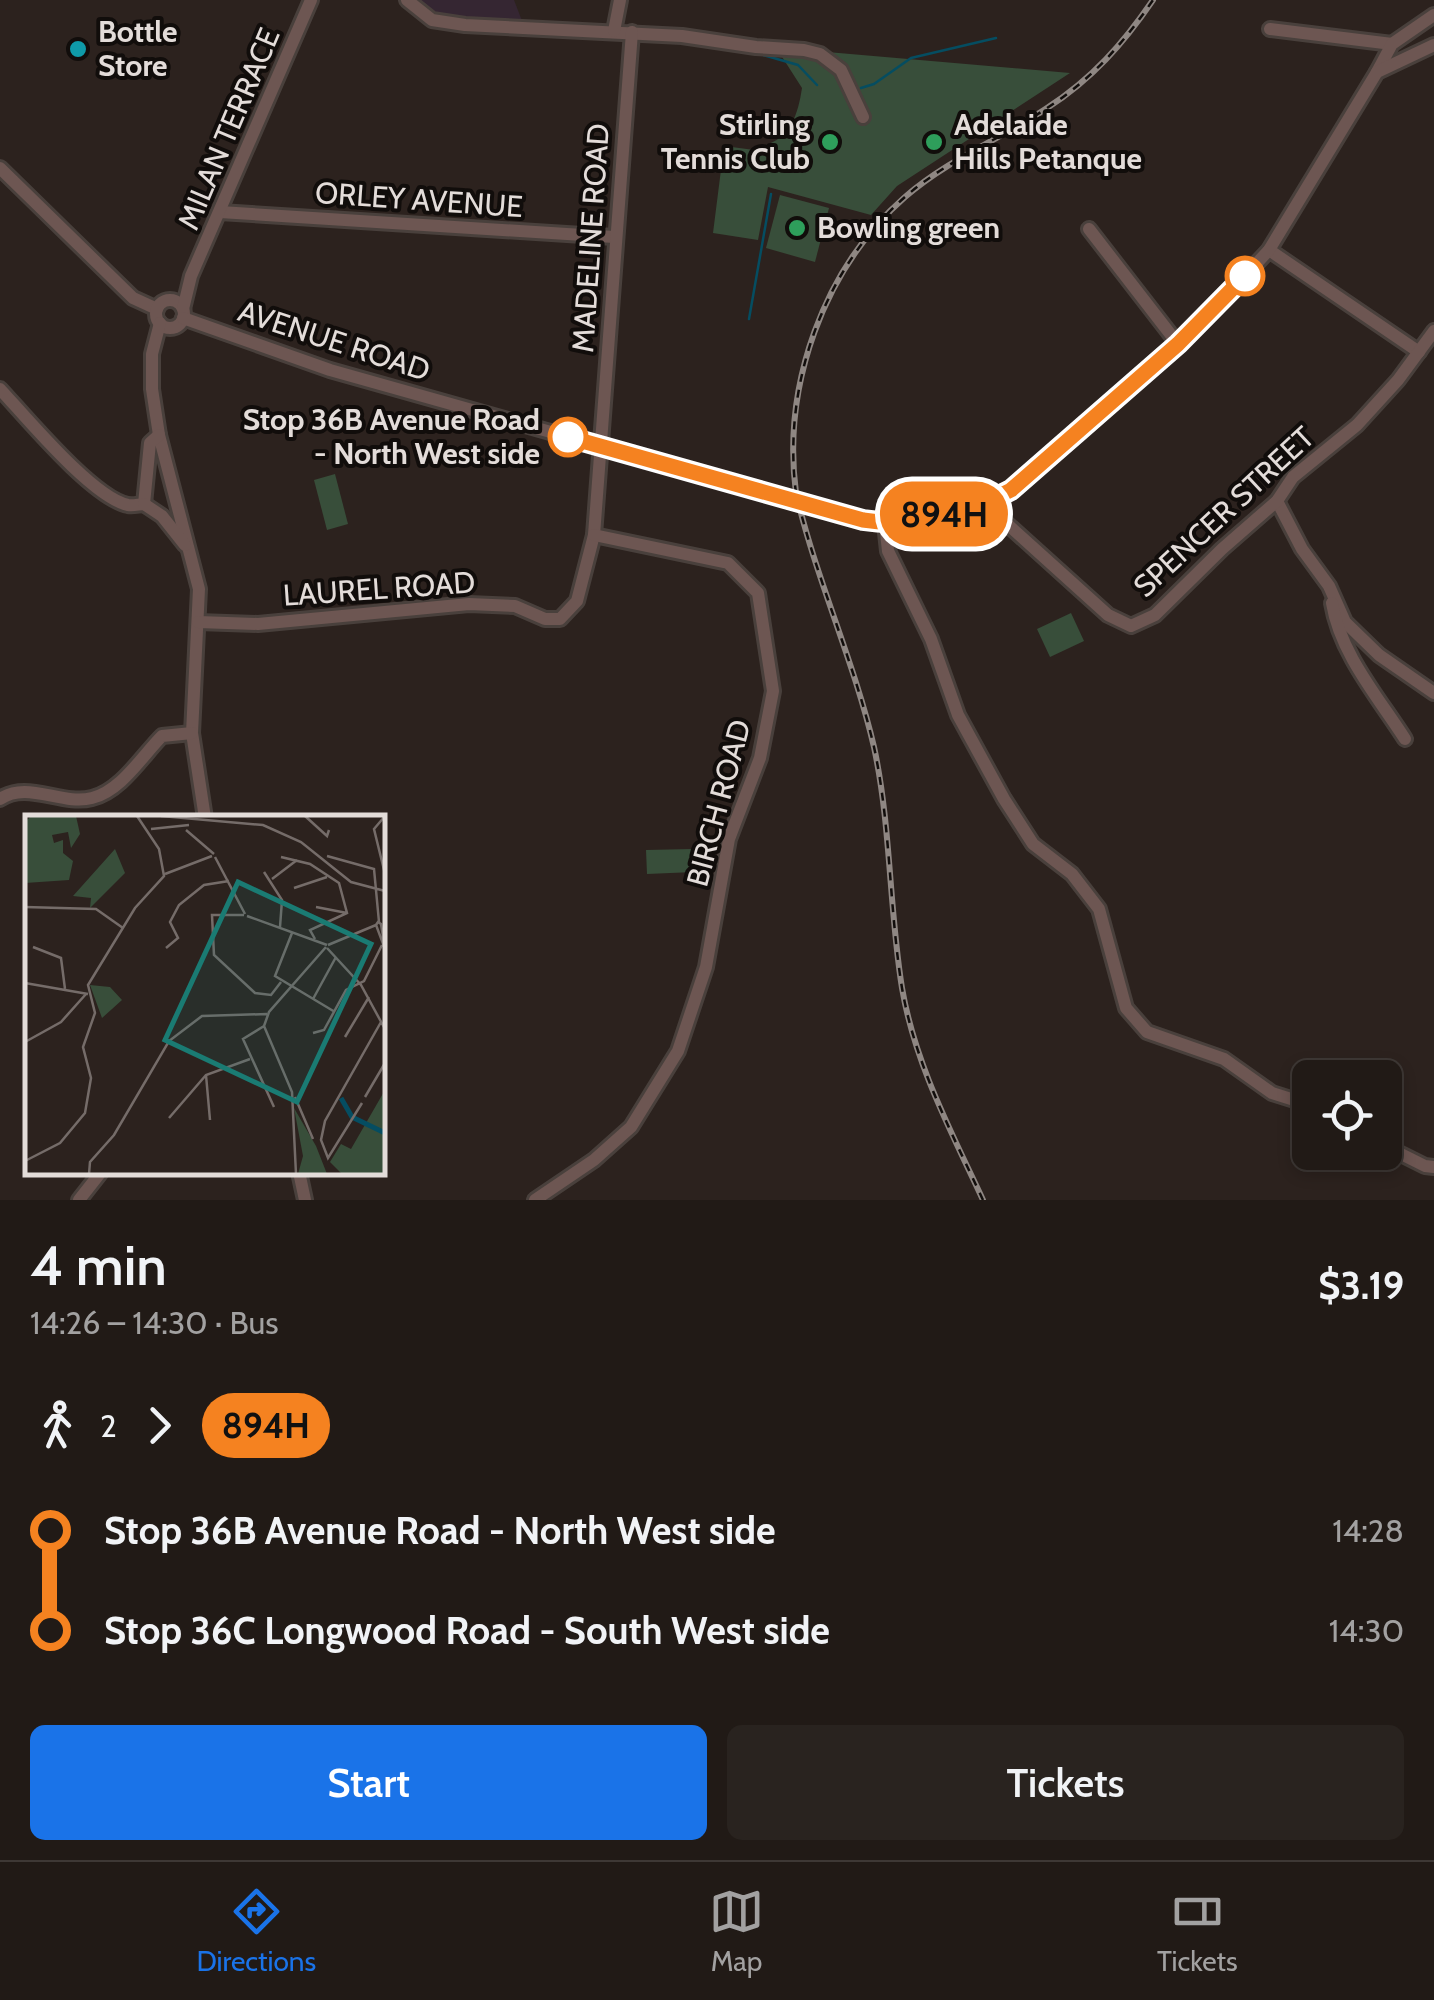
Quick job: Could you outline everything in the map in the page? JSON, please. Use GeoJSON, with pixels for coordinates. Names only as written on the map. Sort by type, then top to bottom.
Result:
{"type":"FeatureCollection","features":[{"type":"Feature","properties":{"kind":"street","name":"MILAN TERRACE"},"geometry":{"type":"LineString","coordinates":[[159,434],[152,373],[171,315],[312,0]]}},
{"type":"Feature","properties":{"kind":"street"},"geometry":{"type":"LineString","coordinates":[[408,0],[432,20],[465,25],[682,36],[820,54],[847,78],[862,117]]}},
{"type":"Feature","properties":{"kind":"street"},"geometry":{"type":"LineString","coordinates":[[614,31],[620,0]]}},
{"type":"Feature","properties":{"kind":"street"},"geometry":{"type":"LineString","coordinates":[[1270,29],[1392,44],[1434,15]]}},
{"type":"Feature","properties":{"kind":"street","name":"MADELINE ROAD"},"geometry":{"type":"LineString","coordinates":[[602,447],[614,238],[632,32]]}},
{"type":"Feature","properties":{"kind":"street","name":"AVENUE ROAD"},"geometry":{"type":"LineString","coordinates":[[0,168],[133,298],[171,315],[330,370],[802,504],[885,523],[934,517],[985,504],[1034,472],[1178,344],[1270,250],[1392,44]]}},
{"type":"Feature","properties":{"kind":"street"},"geometry":{"type":"LineString","coordinates":[[1377,72],[1434,46]]}},
{"type":"Feature","properties":{"kind":"street","name":"ORLEY AVENUE"},"geometry":{"type":"LineString","coordinates":[[220,212],[614,238]]}},
{"type":"Feature","properties":{"kind":"street"},"geometry":{"type":"LineString","coordinates":[[1089,229],[1178,344]]}},
{"type":"Feature","properties":{"kind":"street"},"geometry":{"type":"LineString","coordinates":[[1270,250],[1420,352]]}},
{"type":"Feature","properties":{"kind":"street","name":"SPENCER STREET"},"geometry":{"type":"LineString","coordinates":[[985,504],[1108,615],[1131,626],[1155,615],[1222,548],[1277,501],[1293,477],[1357,424],[1434,331]]}},
{"type":"Feature","properties":{"kind":"street"},"geometry":{"type":"LineString","coordinates":[[0,389],[75,469],[111,497],[128,505],[144,504],[162,516],[190,550]]}},
{"type":"Feature","properties":{"kind":"street"},"geometry":{"type":"LineString","coordinates":[[144,504],[150,444],[159,434]]}},
{"type":"Feature","properties":{"kind":"street"},"geometry":{"type":"LineString","coordinates":[[159,434],[199,589],[192,733],[204,815]]}},
{"type":"Feature","properties":{"kind":"street","name":"LAUREL ROAD"},"geometry":{"type":"LineString","coordinates":[[198,622],[258,624],[469,604],[515,606],[545,619],[560,620],[577,600],[594,535],[602,447]]}},
{"type":"Feature","properties":{"kind":"street"},"geometry":{"type":"LineString","coordinates":[[1277,501],[1302,549],[1329,586],[1345,622],[1379,655],[1434,693]]}},
{"type":"Feature","properties":{"kind":"street"},"geometry":{"type":"LineString","coordinates":[[885,523],[888,551],[931,639],[958,715],[1004,799],[1033,844],[1072,874],[1100,910],[1126,1008],[1146,1032],[1224,1060],[1272,1093],[1292,1099]]}},
{"type":"Feature","properties":{"kind":"street","name":"BIRCH ROAD"},"geometry":{"type":"LineString","coordinates":[[535,1200],[594,1160],[631,1127],[678,1051],[706,967],[730,838],[760,758],[772,691],[758,593],[728,563],[594,535]]}},
{"type":"Feature","properties":{"kind":"street"},"geometry":{"type":"LineString","coordinates":[[1329,586],[1336,627],[1406,739]]}},
{"type":"Feature","properties":{"kind":"street"},"geometry":{"type":"LineString","coordinates":[[0,799],[20,793],[41,793],[63,800],[93,798],[116,786],[162,736],[192,733]]}},
{"type":"Feature","properties":{"kind":"street"},"geometry":{"type":"LineString","coordinates":[[1402,1154],[1434,1168]]}},
{"type":"Feature","properties":{"kind":"street"},"geometry":{"type":"LineString","coordinates":[[79,1200],[99,1175]]}},
{"type":"Feature","properties":{"kind":"street"},"geometry":{"type":"LineString","coordinates":[[300,1175],[304,1200]]}},
{"type":"Feature","properties":{"kind":"shaded area"},"geometry":{"type":"Polygon","coordinates":[[[407,0],[514,0],[524,26],[432,20],[407,0]]]}},
{"type":"Feature","properties":{"kind":"green space"},"geometry":{"type":"Polygon","coordinates":[[[777,49],[1070,73],[897,186],[871,215],[768,187],[758,240],[713,233],[724,146],[762,151],[763,146],[787,131],[795,116],[802,88],[777,49]]]}},
{"type":"Feature","properties":{"kind":"green space","name":"Bowling green"},"geometry":{"type":"Polygon","coordinates":[[[780,195],[829,208],[815,262],[766,248],[780,195]]]}},
{"type":"Feature","properties":{"kind":"green space"},"geometry":{"type":"Polygon","coordinates":[[[335,474],[348,524],[327,530],[314,480],[335,474]]]}},
{"type":"Feature","properties":{"kind":"green space"},"geometry":{"type":"Polygon","coordinates":[[[1071,613],[1084,641],[1050,657],[1037,629],[1071,613]]]}},
{"type":"Feature","properties":{"kind":"green space"},"geometry":{"type":"Polygon","coordinates":[[[693,849],[694,872],[647,874],[646,850],[693,849]]]}},
{"type":"Feature","properties":{"kind":"waterway"},"geometry":{"type":"LineString","coordinates":[[861,88],[874,84],[911,58],[996,38]]}},
{"type":"Feature","properties":{"kind":"waterway"},"geometry":{"type":"LineString","coordinates":[[760,54],[798,65],[817,85]]}},
{"type":"Feature","properties":{"kind":"waterway"},"geometry":{"type":"LineString","coordinates":[[749,319],[771,194]]}},
{"type":"Feature","properties":{"kind":"railway"},"geometry":{"type":"LineString","coordinates":[[983,1200],[935,1097],[908,1016],[898,958],[880,777],[866,715],[796,493],[796,412],[814,332],[851,259],[876,226],[938,172],[1029,119],[1078,85],[1118,46],[1153,0]]}},
{"type":"Feature","properties":{"kind":"bus line","name":"894H"},"geometry":{"type":"LineString","coordinates":[[568,437],[863,520],[904,523],[934,517],[985,504],[1011,490],[1178,344],[1245,276]]}},
{"type":"Feature","properties":{"kind":"place","name":"Bottle Store"},"geometry":{"type":"Point","coordinates":[78,49]}},
{"type":"Feature","properties":{"kind":"place","name":"Stirling Tennis Club"},"geometry":{"type":"Point","coordinates":[830,142]}},
{"type":"Feature","properties":{"kind":"place","name":"Adelaide Hills Petanque"},"geometry":{"type":"Point","coordinates":[934,142]}},
{"type":"Feature","properties":{"kind":"place","name":"Bowling green"},"geometry":{"type":"Point","coordinates":[797,228]}},
{"type":"Feature","properties":{"kind":"place","name":"Stop 36B Avenue Road - North West side"},"geometry":{"type":"Point","coordinates":[568,437]}}]}
